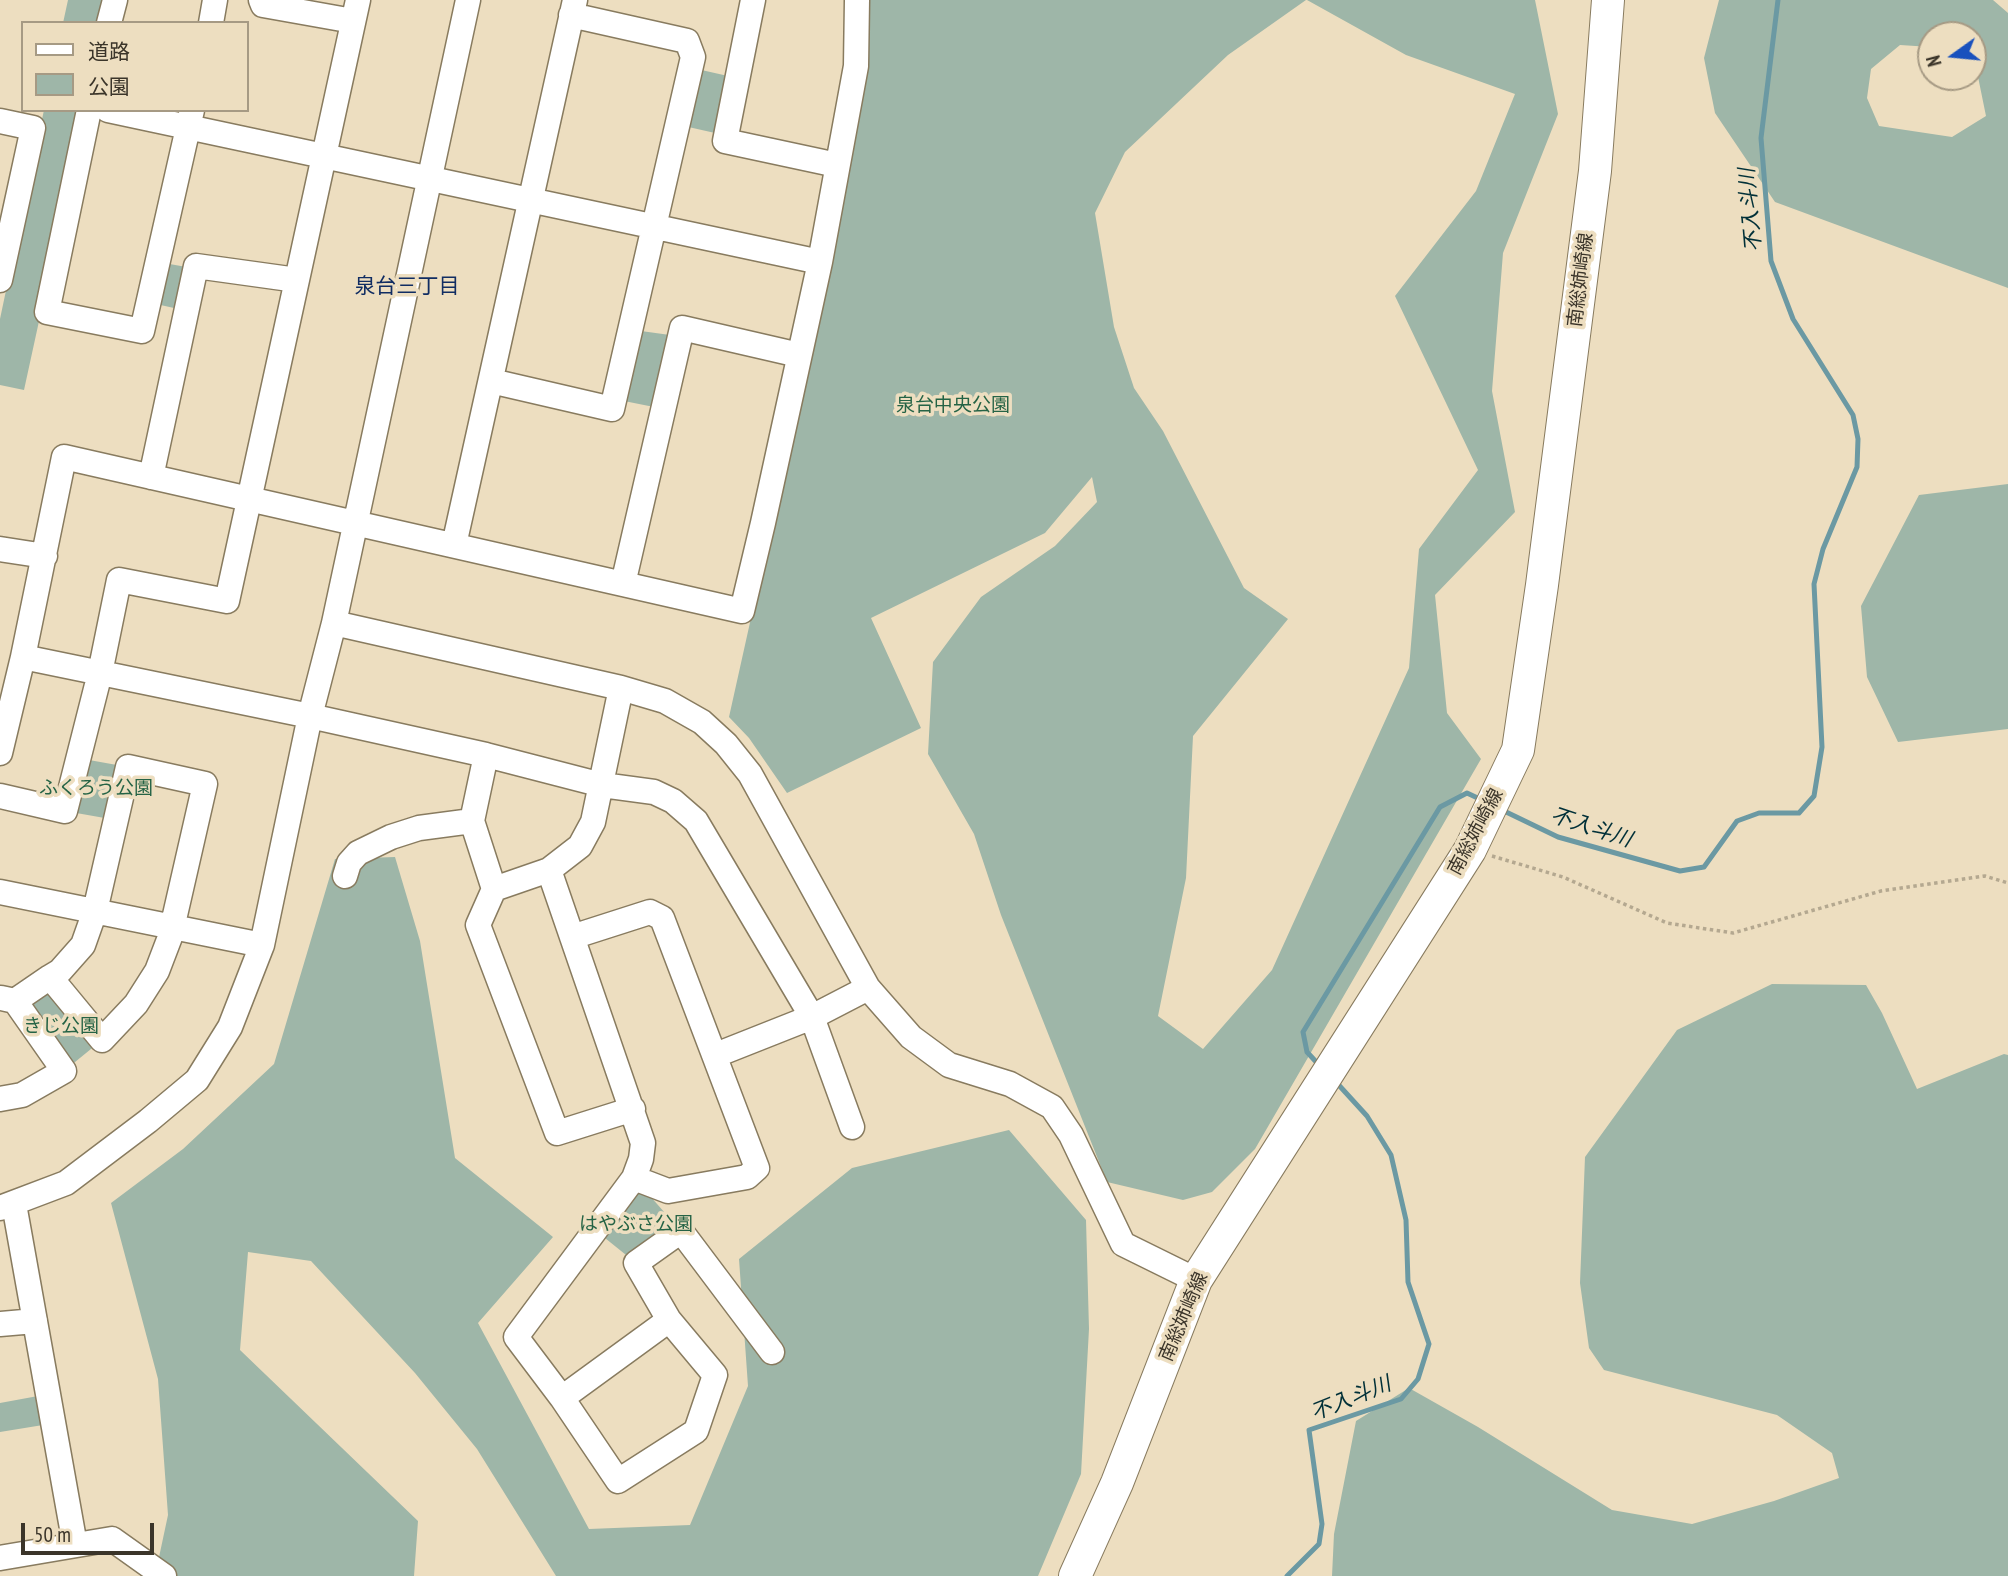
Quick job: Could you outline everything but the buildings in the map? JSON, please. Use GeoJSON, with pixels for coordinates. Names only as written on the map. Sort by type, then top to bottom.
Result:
{"type":"FeatureCollection","features":[{"type":"Feature","properties":{"kind":"main road","name":"南総姉崎線"},"geometry":{"type":"LineString","coordinates":[[1075,1576],[1117,1483],[1196,1280],[1470,850],[1518,750],[1595,171],[1608,0]]}},
{"type":"Feature","properties":{"kind":"street"},"geometry":{"type":"LineString","coordinates":[[110,21],[115,0]]}},
{"type":"Feature","properties":{"kind":"street"},"geometry":{"type":"LineString","coordinates":[[211,21],[215,0]]}},
{"type":"Feature","properties":{"kind":"street"},"geometry":{"type":"LineString","coordinates":[[0,796],[65,811],[100,673],[119,580],[227,601],[356,10],[263,5],[261,0]]}},
{"type":"Feature","properties":{"kind":"street"},"geometry":{"type":"LineString","coordinates":[[75,1545],[35,1321],[7,1206],[66,1182],[148,1121],[197,1080],[230,1027],[262,945],[468,0]]}},
{"type":"Feature","properties":{"kind":"street"},"geometry":{"type":"LineString","coordinates":[[753,0],[725,141],[838,164]]}},
{"type":"Feature","properties":{"kind":"street"},"geometry":{"type":"LineString","coordinates":[[0,753],[23,657],[64,457],[742,611],[764,523],[820,262],[856,66],[857,0]]}},
{"type":"Feature","properties":{"kind":"street"},"geometry":{"type":"LineString","coordinates":[[454,545],[573,8],[687,41],[694,57],[612,409],[491,381]]}},
{"type":"Feature","properties":{"kind":"street"},"geometry":{"type":"LineString","coordinates":[[89,112],[47,312],[142,331],[191,119]]}},
{"type":"Feature","properties":{"kind":"street"},"geometry":{"type":"LineString","coordinates":[[126,112],[191,119],[324,156],[820,262]]}},
{"type":"Feature","properties":{"kind":"street"},"geometry":{"type":"LineString","coordinates":[[0,121],[33,128],[0,280]]}},
{"type":"Feature","properties":{"kind":"street"},"geometry":{"type":"LineString","coordinates":[[150,477],[196,266],[297,280]]}},
{"type":"Feature","properties":{"kind":"street"},"geometry":{"type":"LineString","coordinates":[[623,584],[682,328],[799,355]]}},
{"type":"Feature","properties":{"kind":"street"},"geometry":{"type":"LineString","coordinates":[[0,549],[44,556]]}},
{"type":"Feature","properties":{"kind":"street"},"geometry":{"type":"LineString","coordinates":[[334,624],[621,688],[665,701],[702,722],[726,744],[757,785],[868,988],[911,1037],[949,1065],[1010,1084],[1052,1107],[1071,1135],[1124,1244],[1196,1280]]}},
{"type":"Feature","properties":{"kind":"street"},"geometry":{"type":"LineString","coordinates":[[23,657],[310,716],[486,755],[602,785],[654,792],[673,801],[696,821],[812,1017],[852,1127]]}},
{"type":"Feature","properties":{"kind":"street"},"geometry":{"type":"LineString","coordinates":[[494,889],[549,870],[580,846],[593,822],[621,688]]}},
{"type":"Feature","properties":{"kind":"street"},"geometry":{"type":"LineString","coordinates":[[486,755],[472,821],[494,889],[478,925],[557,1133],[633,1109]]}},
{"type":"Feature","properties":{"kind":"street"},"geometry":{"type":"LineString","coordinates":[[0,1099],[22,1095],[64,1071],[7,999],[60,971],[83,945],[95,911],[128,767],[205,784],[173,927],[157,971],[136,1004],[102,1040],[50,977]]}},
{"type":"Feature","properties":{"kind":"street"},"geometry":{"type":"LineString","coordinates":[[345,877],[349,863],[358,853],[391,837],[419,828],[472,821]]}},
{"type":"Feature","properties":{"kind":"street"},"geometry":{"type":"LineString","coordinates":[[549,870],[643,1143],[634,1178],[516,1337],[562,1398],[618,1481],[696,1431],[715,1375],[669,1320],[636,1264],[681,1231],[772,1352]]}},
{"type":"Feature","properties":{"kind":"street"},"geometry":{"type":"LineString","coordinates":[[0,892],[262,945]]}},
{"type":"Feature","properties":{"kind":"street"},"geometry":{"type":"LineString","coordinates":[[572,937],[650,912],[662,918],[757,1168],[747,1177],[668,1191],[634,1178]]}},
{"type":"Feature","properties":{"kind":"street"},"geometry":{"type":"LineString","coordinates":[[716,1055],[812,1017],[868,988]]}},
{"type":"Feature","properties":{"kind":"street"},"geometry":{"type":"LineString","coordinates":[[562,1398],[669,1320]]}},
{"type":"Feature","properties":{"kind":"street"},"geometry":{"type":"LineString","coordinates":[[0,1324],[35,1321]]}},
{"type":"Feature","properties":{"kind":"street"},"geometry":{"type":"LineString","coordinates":[[0,1558],[112,1539],[164,1576]]}},
{"type":"Feature","properties":{"kind":"path"},"geometry":{"type":"LineString","coordinates":[[1470,850],[1563,877],[1667,923],[1733,933],[1881,891],[1985,876],[2008,883]]}},
{"type":"Feature","properties":{"kind":"green space"},"geometry":{"type":"Polygon","coordinates":[[[68,0],[109,0],[104,21],[63,21],[68,0]]]}},
{"type":"Feature","properties":{"kind":"green space","name":"泉台中央公園"},"geometry":{"type":"Polygon","coordinates":[[[868,0],[1306,0],[1228,55],[1125,152],[1095,213],[1114,327],[1134,388],[1163,431],[1244,588],[1288,619],[1193,736],[1186,878],[1158,1016],[1203,1049],[1272,970],[1409,668],[1419,549],[1478,470],[1395,296],[1476,191],[1515,94],[1406,55],[1307,0],[1535,0],[1558,114],[1503,253],[1492,391],[1515,512],[1435,595],[1447,713],[1481,759],[1255,1149],[1212,1192],[1183,1200],[1107,1182],[1001,915],[974,834],[928,754],[933,662],[981,597],[1055,546],[1097,502],[1092,477],[1045,533],[871,618],[921,728],[787,793],[749,738],[729,717],[753,609],[868,0]]]}},
{"type":"Feature","properties":{"kind":"green space"},"geometry":{"type":"Polygon","coordinates":[[[1719,0],[1993,0],[2008,13],[2008,288],[1775,202],[1715,113],[1704,58],[1719,0]]]}},
{"type":"Feature","properties":{"kind":"green space"},"geometry":{"type":"Polygon","coordinates":[[[697,69],[728,76],[715,133],[684,126],[697,69]]]}},
{"type":"Feature","properties":{"kind":"green space"},"geometry":{"type":"Polygon","coordinates":[[[44,112],[85,112],[24,390],[0,385],[0,319],[44,112]]]}},
{"type":"Feature","properties":{"kind":"green space"},"geometry":{"type":"Polygon","coordinates":[[[164,263],[192,268],[183,310],[156,304],[164,263]]]}},
{"type":"Feature","properties":{"kind":"green space"},"geometry":{"type":"Polygon","coordinates":[[[641,331],[670,335],[654,407],[624,401],[641,331]]]}},
{"type":"Feature","properties":{"kind":"green space"},"geometry":{"type":"Polygon","coordinates":[[[2008,484],[2008,729],[1898,742],[1867,677],[1861,606],[1919,495],[2008,484]]]}},
{"type":"Feature","properties":{"kind":"green space","name":"ふくろう公園"},"geometry":{"type":"Polygon","coordinates":[[[78,758],[128,767],[116,820],[65,811],[78,758]]]}},
{"type":"Feature","properties":{"kind":"green space"},"geometry":{"type":"Polygon","coordinates":[[[395,857],[420,941],[455,1158],[553,1237],[478,1323],[589,1529],[690,1525],[748,1386],[739,1259],[852,1168],[1009,1130],[1086,1220],[1089,1329],[1081,1474],[1038,1576],[556,1576],[477,1449],[415,1373],[311,1261],[248,1252],[240,1350],[418,1521],[414,1576],[155,1576],[168,1515],[158,1379],[111,1203],[183,1149],[274,1064],[335,859],[395,857]]]}},
{"type":"Feature","properties":{"kind":"green space","name":"きじ公園"},"geometry":{"type":"Polygon","coordinates":[[[50,977],[102,1040],[64,1071],[15,1001],[50,977]]]}},
{"type":"Feature","properties":{"kind":"green space"},"geometry":{"type":"Polygon","coordinates":[[[1772,984],[1866,985],[1917,1089],[2004,1054],[2008,1055],[2008,1576],[1332,1576],[1334,1534],[1356,1421],[1409,1388],[1478,1427],[1612,1510],[1692,1524],[1774,1501],[1839,1478],[1832,1453],[1777,1415],[1604,1370],[1589,1348],[1580,1283],[1585,1157],[1677,1030],[1772,984]]]}},
{"type":"Feature","properties":{"kind":"green space","name":"はやぶさ公園"},"geometry":{"type":"Polygon","coordinates":[[[634,1178],[681,1231],[636,1263],[595,1230],[634,1178]]]}},
{"type":"Feature","properties":{"kind":"green space"},"geometry":{"type":"Polygon","coordinates":[[[38,1396],[43,1425],[0,1432],[0,1403],[38,1396]]]}},
{"type":"Feature","properties":{"kind":"waterway","name":"不入斗川"},"geometry":{"type":"LineString","coordinates":[[1502,810],[1558,837],[1680,871],[1704,867],[1737,821],[1759,813],[1799,813],[1814,796],[1822,747],[1814,584],[1823,549],[1857,467],[1858,439],[1853,415],[1793,319],[1771,261],[1761,138],[1778,0]]}},
{"type":"Feature","properties":{"kind":"waterway","name":"不入斗川"},"geometry":{"type":"LineString","coordinates":[[1319,1065],[1307,1052],[1303,1032],[1440,807],[1467,793],[1484,801]]}},
{"type":"Feature","properties":{"kind":"waterway","name":"不入斗川"},"geometry":{"type":"LineString","coordinates":[[1287,1576],[1319,1544],[1322,1524],[1309,1430],[1401,1399],[1418,1379],[1429,1344],[1408,1282],[1406,1220],[1391,1155],[1367,1116],[1336,1082]]}},
{"type":"Feature","properties":{"kind":"district","name":"泉台三丁目"},"geometry":{"type":"Point","coordinates":[407,287]}}]}
